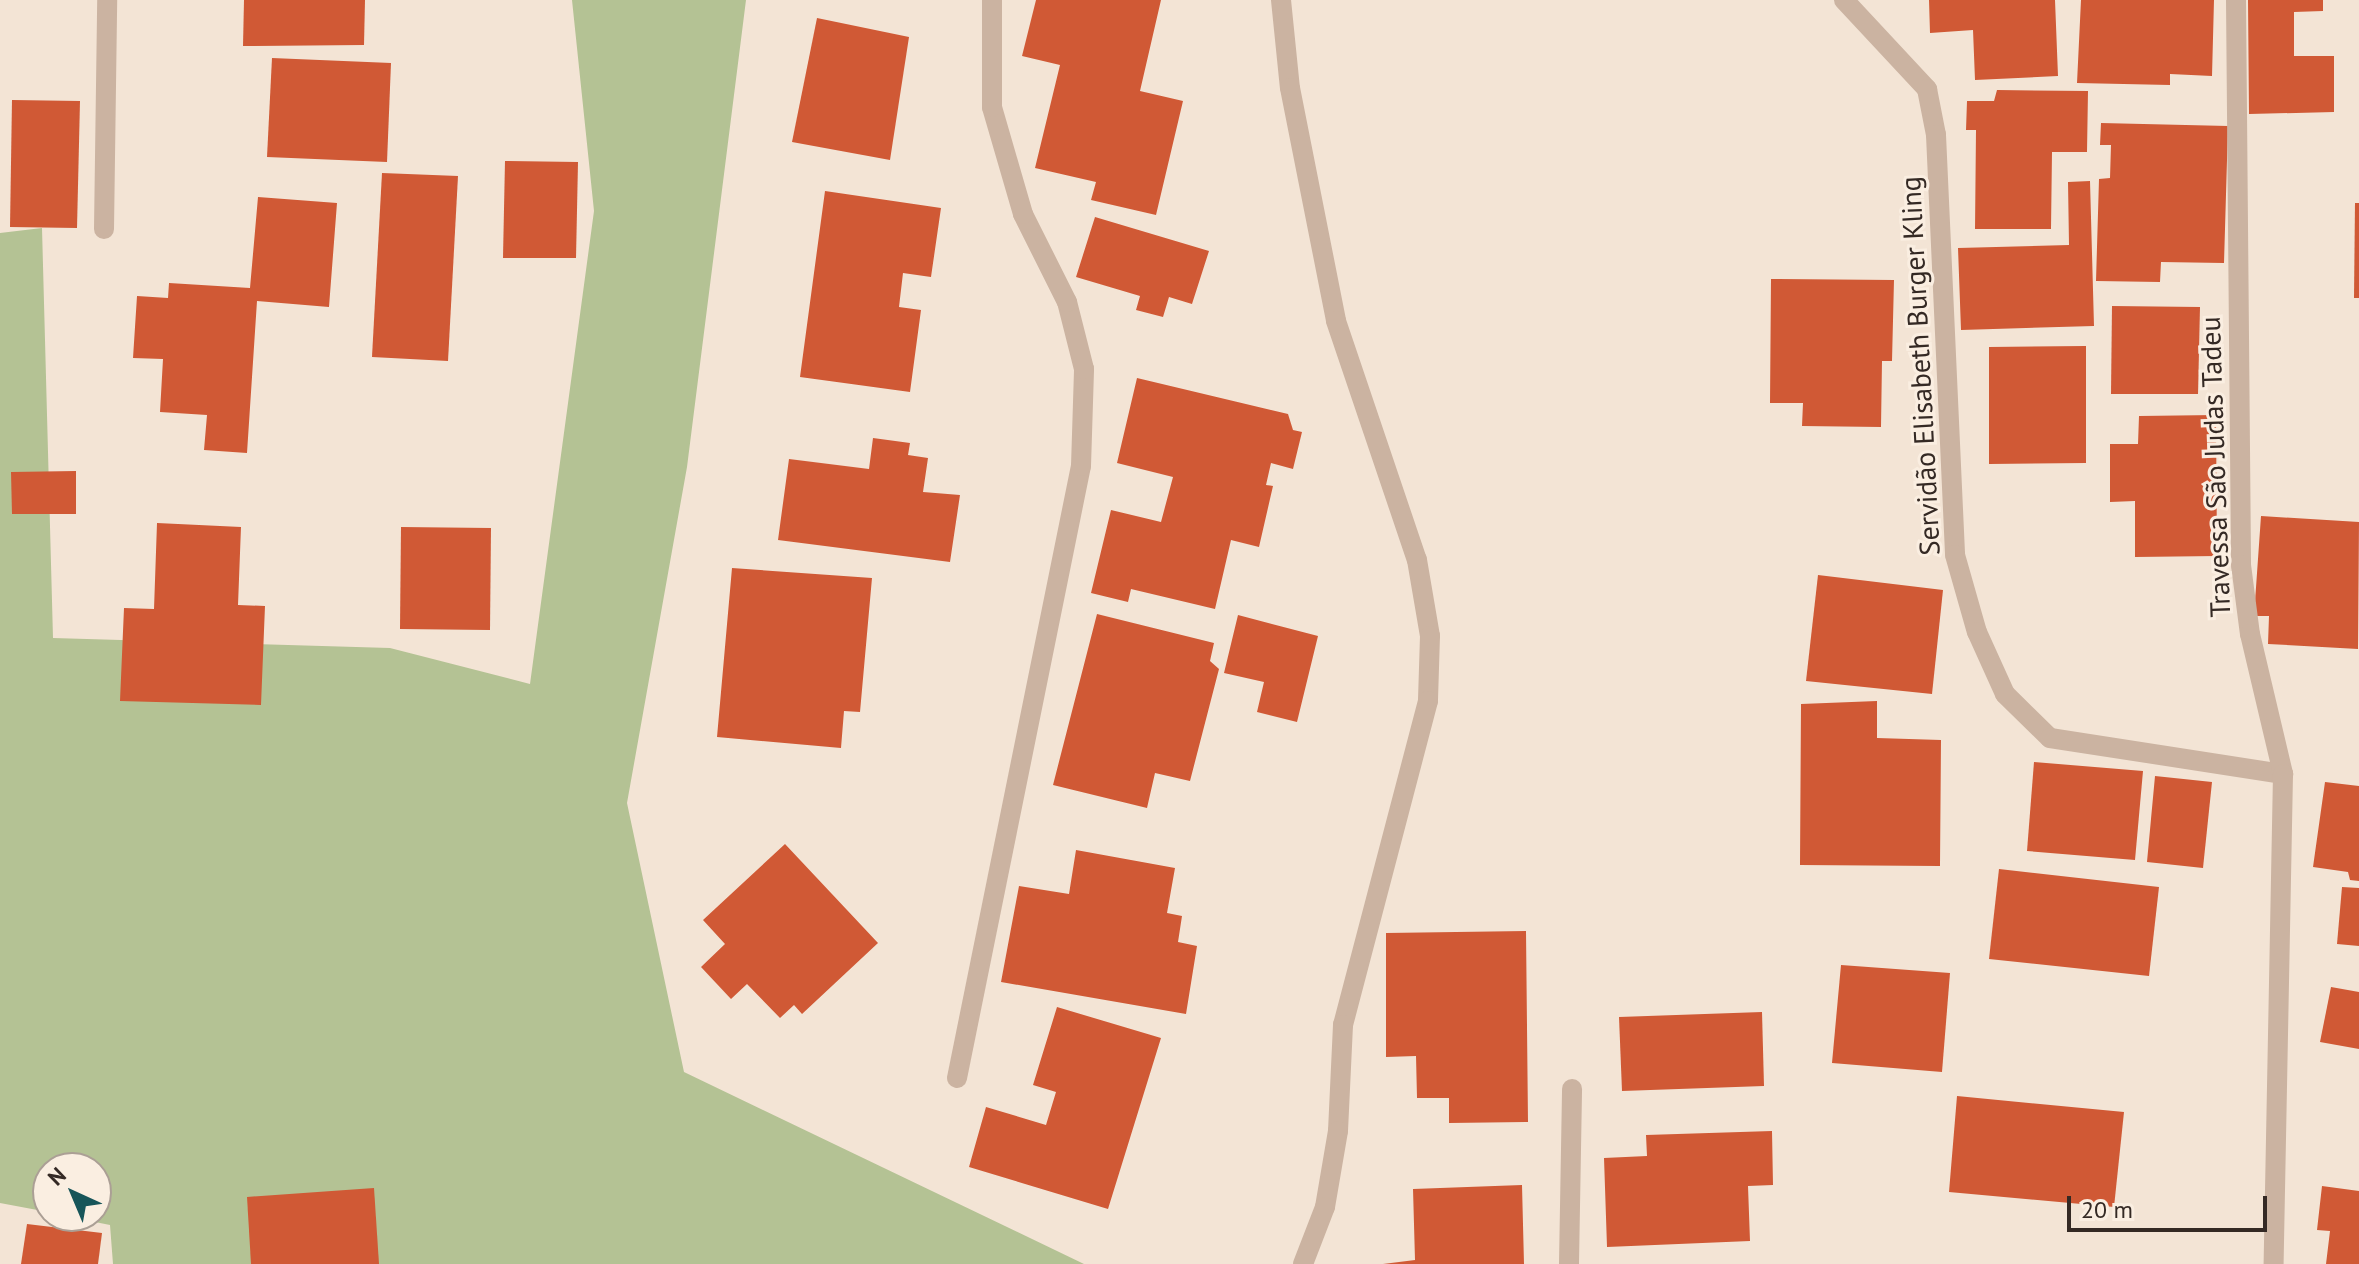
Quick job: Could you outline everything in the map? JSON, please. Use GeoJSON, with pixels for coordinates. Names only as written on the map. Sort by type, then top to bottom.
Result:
{"type":"FeatureCollection","features":[{"type":"Feature","properties":{"kind":"street"},"geometry":{"type":"LineString","coordinates":[[104,229],[107,0]]}},
{"type":"Feature","properties":{"kind":"street"},"geometry":{"type":"LineString","coordinates":[[957,1078],[1075,496],[1084,369],[1067,302],[1023,214],[992,107],[992,0]]}},
{"type":"Feature","properties":{"kind":"street"},"geometry":{"type":"LineString","coordinates":[[1281,0],[1290,88],[1336,321],[1417,560],[1430,636],[1428,701],[1343,1025],[1338,1131],[1325,1207],[1303,1264]]}},
{"type":"Feature","properties":{"kind":"street","name":"Servidão Elisabeth Burger Kling"},"geometry":{"type":"LineString","coordinates":[[1844,0],[1927,89],[1936,135],[1941,340],[1955,555],[1977,632],[2005,694],[2050,738],[2283,774]]}},
{"type":"Feature","properties":{"kind":"street","name":"Travessa São Judas Tadeu"},"geometry":{"type":"LineString","coordinates":[[2236,0],[2241,565],[2250,634],[2283,774],[2274,1264]]}},
{"type":"Feature","properties":{"kind":"street"},"geometry":{"type":"LineString","coordinates":[[1569,1264],[1572,1089]]}},
{"type":"Feature","properties":{"kind":"green space"},"geometry":{"type":"Polygon","coordinates":[[[572,0],[746,0],[687,467],[627,803],[684,1072],[1084,1264],[113,1264],[112,1152],[32,1152],[32,1209],[0,1203],[0,233],[42,228],[53,638],[390,648],[530,684],[594,211],[572,0]]]}},
{"type":"Feature","properties":{"kind":"building"},"geometry":{"type":"Polygon","coordinates":[[[244,0],[365,0],[364,45],[243,46],[244,0]]]}},
{"type":"Feature","properties":{"kind":"building"},"geometry":{"type":"Polygon","coordinates":[[[1036,0],[1161,0],[1140,91],[1183,101],[1156,215],[1091,200],[1096,182],[1035,168],[1060,65],[1022,56],[1036,0]]]}},
{"type":"Feature","properties":{"kind":"building"},"geometry":{"type":"Polygon","coordinates":[[[1929,0],[2055,0],[2058,76],[1975,80],[1973,30],[1930,33],[1929,0]]]}},
{"type":"Feature","properties":{"kind":"building"},"geometry":{"type":"Polygon","coordinates":[[[2081,0],[2214,0],[2212,76],[2170,74],[2170,85],[2077,83],[2081,0]]]}},
{"type":"Feature","properties":{"kind":"building"},"geometry":{"type":"Polygon","coordinates":[[[2248,0],[2323,0],[2323,11],[2294,12],[2294,56],[2334,56],[2334,112],[2249,114],[2248,0]]]}},
{"type":"Feature","properties":{"kind":"building"},"geometry":{"type":"Polygon","coordinates":[[[817,18],[909,37],[890,160],[792,142],[817,18]]]}},
{"type":"Feature","properties":{"kind":"building"},"geometry":{"type":"Polygon","coordinates":[[[272,58],[391,63],[387,162],[267,157],[272,58]]]}},
{"type":"Feature","properties":{"kind":"building"},"geometry":{"type":"Polygon","coordinates":[[[1997,90],[2088,91],[2087,152],[2052,152],[2051,229],[1975,229],[1976,130],[1966,130],[1967,101],[1994,101],[1997,90]]]}},
{"type":"Feature","properties":{"kind":"building"},"geometry":{"type":"Polygon","coordinates":[[[12,100],[80,101],[77,228],[10,227],[12,100]]]}},
{"type":"Feature","properties":{"kind":"building"},"geometry":{"type":"Polygon","coordinates":[[[2101,123],[2228,126],[2224,263],[2161,262],[2160,282],[2096,281],[2099,179],[2110,178],[2111,145],[2100,145],[2101,123]]]}},
{"type":"Feature","properties":{"kind":"building"},"geometry":{"type":"Polygon","coordinates":[[[505,161],[578,162],[576,258],[503,258],[505,161]]]}},
{"type":"Feature","properties":{"kind":"building"},"geometry":{"type":"Polygon","coordinates":[[[382,173],[458,176],[448,361],[372,357],[382,173]]]}},
{"type":"Feature","properties":{"kind":"building"},"geometry":{"type":"Polygon","coordinates":[[[2090,181],[2094,326],[1961,330],[1958,248],[2069,245],[2068,182],[2090,181]]]}},
{"type":"Feature","properties":{"kind":"building"},"geometry":{"type":"Polygon","coordinates":[[[825,191],[941,208],[931,277],[903,273],[899,307],[921,310],[910,392],[800,377],[825,191]]]}},
{"type":"Feature","properties":{"kind":"building"},"geometry":{"type":"Polygon","coordinates":[[[258,197],[337,203],[329,307],[257,301],[247,453],[204,450],[207,415],[160,412],[163,359],[133,358],[137,296],[168,298],[169,283],[250,288],[258,197]]]}},
{"type":"Feature","properties":{"kind":"building"},"geometry":{"type":"Polygon","coordinates":[[[2355,203],[2359,203],[2359,298],[2354,298],[2355,203]]]}},
{"type":"Feature","properties":{"kind":"building"},"geometry":{"type":"Polygon","coordinates":[[[1095,217],[1209,251],[1192,304],[1169,297],[1163,317],[1136,310],[1140,296],[1076,277],[1095,217]]]}},
{"type":"Feature","properties":{"kind":"building"},"geometry":{"type":"Polygon","coordinates":[[[1771,279],[1894,280],[1892,361],[1882,361],[1881,427],[1802,426],[1803,403],[1770,403],[1771,279]]]}},
{"type":"Feature","properties":{"kind":"building"},"geometry":{"type":"Polygon","coordinates":[[[2112,306],[2200,307],[2198,394],[2111,394],[2112,306]]]}},
{"type":"Feature","properties":{"kind":"building"},"geometry":{"type":"Polygon","coordinates":[[[2086,346],[2086,463],[1989,464],[1989,347],[2086,346]]]}},
{"type":"Feature","properties":{"kind":"building"},"geometry":{"type":"Polygon","coordinates":[[[1137,378],[1288,414],[1293,430],[1302,432],[1293,469],[1271,463],[1266,485],[1273,486],[1259,547],[1231,540],[1215,609],[1131,589],[1128,602],[1091,593],[1111,510],[1161,522],[1173,477],[1117,463],[1137,378]]]}},
{"type":"Feature","properties":{"kind":"building"},"geometry":{"type":"Polygon","coordinates":[[[2216,415],[2217,556],[2135,557],[2135,501],[2110,502],[2110,444],[2138,444],[2139,416],[2216,415]]]}},
{"type":"Feature","properties":{"kind":"building"},"geometry":{"type":"Polygon","coordinates":[[[873,438],[910,443],[908,455],[928,458],[923,492],[960,495],[950,562],[778,540],[789,459],[869,469],[873,438]]]}},
{"type":"Feature","properties":{"kind":"building"},"geometry":{"type":"Polygon","coordinates":[[[76,471],[76,514],[12,514],[11,472],[76,471]]]}},
{"type":"Feature","properties":{"kind":"building"},"geometry":{"type":"Polygon","coordinates":[[[2261,516],[2359,522],[2358,649],[2268,644],[2269,616],[2254,616],[2261,516]]]}},
{"type":"Feature","properties":{"kind":"building"},"geometry":{"type":"Polygon","coordinates":[[[157,523],[241,527],[238,605],[265,606],[261,705],[120,701],[124,608],[154,609],[157,523]]]}},
{"type":"Feature","properties":{"kind":"building"},"geometry":{"type":"Polygon","coordinates":[[[401,527],[491,528],[490,630],[400,629],[401,527]]]}},
{"type":"Feature","properties":{"kind":"building"},"geometry":{"type":"Polygon","coordinates":[[[732,568],[872,578],[860,712],[844,711],[841,748],[717,737],[732,568]]]}},
{"type":"Feature","properties":{"kind":"building"},"geometry":{"type":"Polygon","coordinates":[[[1818,575],[1943,590],[1932,694],[1806,681],[1818,575]]]}},
{"type":"Feature","properties":{"kind":"building"},"geometry":{"type":"Polygon","coordinates":[[[1097,614],[1214,643],[1210,661],[1219,669],[1190,781],[1155,773],[1147,808],[1053,785],[1097,614]]]}},
{"type":"Feature","properties":{"kind":"building"},"geometry":{"type":"Polygon","coordinates":[[[1238,615],[1318,636],[1297,722],[1257,712],[1264,682],[1224,673],[1238,615]]]}},
{"type":"Feature","properties":{"kind":"building"},"geometry":{"type":"Polygon","coordinates":[[[1877,701],[1877,738],[1941,740],[1940,866],[1800,865],[1801,704],[1877,701]]]}},
{"type":"Feature","properties":{"kind":"building"},"geometry":{"type":"Polygon","coordinates":[[[2034,762],[2143,771],[2135,860],[2027,851],[2034,762]]]}},
{"type":"Feature","properties":{"kind":"building"},"geometry":{"type":"Polygon","coordinates":[[[2155,776],[2212,782],[2203,868],[2147,862],[2155,776]]]}},
{"type":"Feature","properties":{"kind":"building"},"geometry":{"type":"Polygon","coordinates":[[[2325,782],[2359,786],[2359,881],[2350,880],[2348,872],[2313,867],[2325,782]]]}},
{"type":"Feature","properties":{"kind":"building"},"geometry":{"type":"Polygon","coordinates":[[[785,844],[878,943],[802,1014],[794,1005],[780,1018],[747,984],[731,999],[701,967],[725,944],[703,920],[785,844]]]}},
{"type":"Feature","properties":{"kind":"building"},"geometry":{"type":"Polygon","coordinates":[[[1076,850],[1175,868],[1167,913],[1182,916],[1178,942],[1197,946],[1186,1014],[1001,982],[1019,886],[1069,894],[1076,850]]]}},
{"type":"Feature","properties":{"kind":"building"},"geometry":{"type":"Polygon","coordinates":[[[1999,869],[2159,887],[2149,976],[1989,959],[1999,869]]]}},
{"type":"Feature","properties":{"kind":"building"},"geometry":{"type":"Polygon","coordinates":[[[2342,887],[2359,888],[2359,946],[2337,944],[2342,887]]]}},
{"type":"Feature","properties":{"kind":"building"},"geometry":{"type":"Polygon","coordinates":[[[1526,931],[1528,1122],[1449,1123],[1449,1098],[1417,1098],[1416,1056],[1386,1057],[1386,933],[1526,931]]]}},
{"type":"Feature","properties":{"kind":"building"},"geometry":{"type":"Polygon","coordinates":[[[1841,965],[1950,973],[1942,1072],[1832,1063],[1841,965]]]}},
{"type":"Feature","properties":{"kind":"building"},"geometry":{"type":"Polygon","coordinates":[[[2331,987],[2359,992],[2359,1049],[2320,1042],[2331,987]]]}},
{"type":"Feature","properties":{"kind":"building"},"geometry":{"type":"Polygon","coordinates":[[[1057,1007],[1161,1038],[1108,1209],[969,1167],[986,1107],[1046,1125],[1056,1092],[1033,1085],[1057,1007]]]}},
{"type":"Feature","properties":{"kind":"building"},"geometry":{"type":"Polygon","coordinates":[[[1762,1012],[1764,1086],[1622,1091],[1619,1017],[1762,1012]]]}},
{"type":"Feature","properties":{"kind":"building"},"geometry":{"type":"Polygon","coordinates":[[[1957,1096],[2124,1112],[2114,1207],[1949,1192],[1957,1096]]]}},
{"type":"Feature","properties":{"kind":"building"},"geometry":{"type":"Polygon","coordinates":[[[1772,1131],[1773,1185],[1748,1186],[1750,1241],[1607,1247],[1604,1158],[1647,1156],[1646,1135],[1772,1131]]]}},
{"type":"Feature","properties":{"kind":"building"},"geometry":{"type":"Polygon","coordinates":[[[1522,1185],[1524,1264],[1383,1264],[1415,1260],[1413,1189],[1522,1185]]]}},
{"type":"Feature","properties":{"kind":"building"},"geometry":{"type":"Polygon","coordinates":[[[2322,1186],[2359,1191],[2359,1264],[2326,1264],[2330,1231],[2317,1230],[2322,1186]]]}},
{"type":"Feature","properties":{"kind":"building"},"geometry":{"type":"Polygon","coordinates":[[[374,1188],[379,1264],[251,1264],[247,1197],[374,1188]]]}},
{"type":"Feature","properties":{"kind":"building"},"geometry":{"type":"Polygon","coordinates":[[[27,1224],[32,1225],[32,1232],[102,1233],[98,1264],[21,1264],[27,1224]]]}}]}
